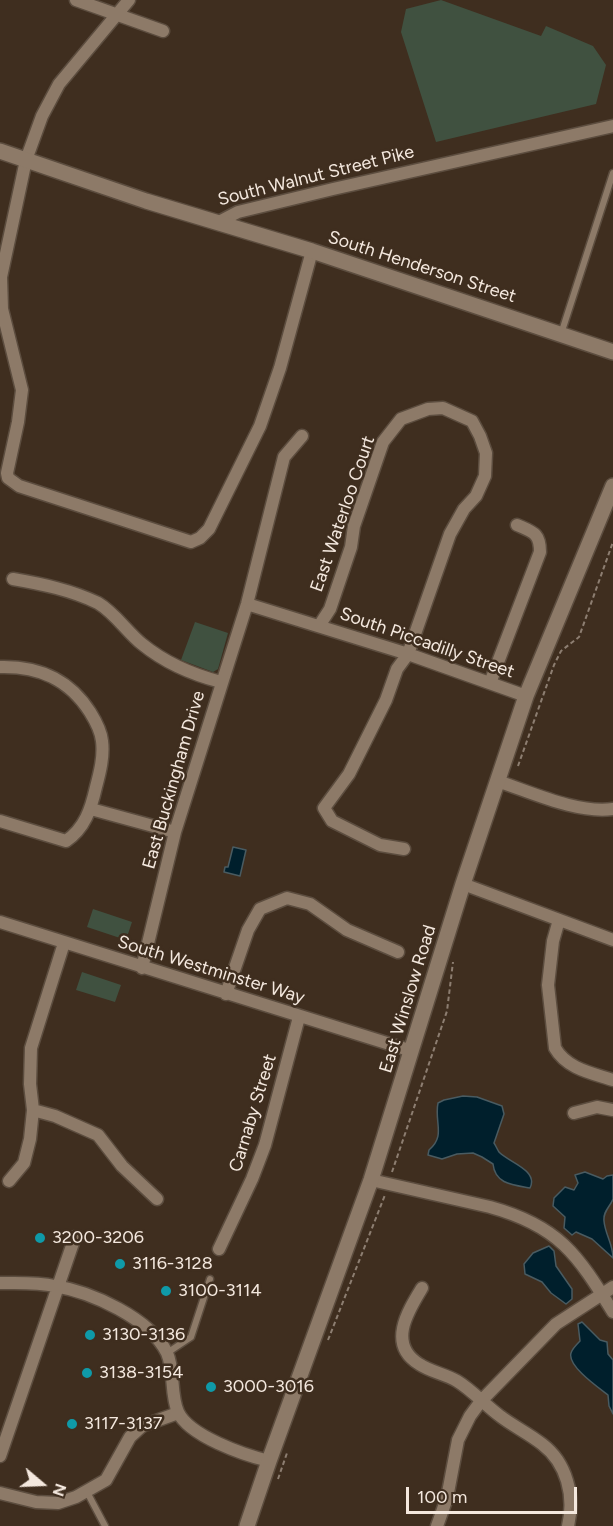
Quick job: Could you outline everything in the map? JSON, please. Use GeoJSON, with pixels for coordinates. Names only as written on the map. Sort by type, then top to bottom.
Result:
{"type":"FeatureCollection","features":[{"type":"Feature","properties":{"kind":"main road","name":"South Walnut Street Pike"},"geometry":{"type":"LineString","coordinates":[[0,151],[217,223]]}},
{"type":"Feature","properties":{"kind":"main road","name":"South Henderson Street"},"geometry":{"type":"LineString","coordinates":[[217,223],[312,251],[613,352]]}},
{"type":"Feature","properties":{"kind":"main road","name":"East Winslow Road"},"geometry":{"type":"LineString","coordinates":[[247,1526],[371,1180],[463,884],[503,783],[526,696],[609,508],[613,486]]}},
{"type":"Feature","properties":{"kind":"street"},"geometry":{"type":"LineString","coordinates":[[76,0],[163,31]]}},
{"type":"Feature","properties":{"kind":"street"},"geometry":{"type":"LineString","coordinates":[[129,0],[59,84],[42,116],[26,160],[1,277],[2,309],[22,390],[8,478],[19,486],[191,542],[200,538],[209,529],[260,426],[280,368],[312,251]]}},
{"type":"Feature","properties":{"kind":"street","name":"South Walnut Street Pike"},"geometry":{"type":"LineString","coordinates":[[217,223],[238,212],[613,126]]}},
{"type":"Feature","properties":{"kind":"street","name":"East Waterloo Court"},"geometry":{"type":"LineString","coordinates":[[319,626],[330,609],[351,547],[354,526],[383,442],[401,419],[428,409],[443,408],[472,422],[486,453],[485,476],[476,496],[464,509],[450,534],[408,654],[397,669],[386,700],[348,774],[324,808],[332,821],[380,845],[404,849]]}},
{"type":"Feature","properties":{"kind":"street"},"geometry":{"type":"LineString","coordinates":[[247,604],[284,457],[302,436]]}},
{"type":"Feature","properties":{"kind":"street"},"geometry":{"type":"LineString","coordinates":[[490,683],[540,552],[540,540],[534,533],[517,525]]}},
{"type":"Feature","properties":{"kind":"street"},"geometry":{"type":"LineString","coordinates":[[13,579],[66,590],[99,604],[141,644],[160,657],[204,677],[221,682]]}},
{"type":"Feature","properties":{"kind":"street","name":"South Piccadilly Street"},"geometry":{"type":"LineString","coordinates":[[247,604],[408,654],[526,696]]}},
{"type":"Feature","properties":{"kind":"street","name":"East Buckingham Drive"},"geometry":{"type":"LineString","coordinates":[[142,968],[175,832],[247,604]]}},
{"type":"Feature","properties":{"kind":"street"},"geometry":{"type":"LineString","coordinates":[[0,668],[11,667],[32,671],[60,680],[79,695],[95,721],[102,739],[102,756],[91,809],[75,835],[66,841],[0,821]]}},
{"type":"Feature","properties":{"kind":"street"},"geometry":{"type":"LineString","coordinates":[[503,783],[579,807],[613,809]]}},
{"type":"Feature","properties":{"kind":"street"},"geometry":{"type":"LineString","coordinates":[[91,809],[175,832]]}},
{"type":"Feature","properties":{"kind":"street"},"geometry":{"type":"LineString","coordinates":[[463,884],[613,940]]}},
{"type":"Feature","properties":{"kind":"street"},"geometry":{"type":"LineString","coordinates":[[226,994],[248,930],[260,909],[287,898],[310,904],[347,930],[398,952]]}},
{"type":"Feature","properties":{"kind":"street"},"geometry":{"type":"LineString","coordinates":[[559,920],[553,941],[548,985],[555,1048],[564,1060],[572,1065],[613,1080]]}},
{"type":"Feature","properties":{"kind":"street","name":"South Westminster Way"},"geometry":{"type":"LineString","coordinates":[[0,922],[412,1051]]}},
{"type":"Feature","properties":{"kind":"street"},"geometry":{"type":"LineString","coordinates":[[9,1181],[24,1163],[30,1139],[33,1110],[30,1084],[31,1048],[64,943]]}},
{"type":"Feature","properties":{"kind":"street","name":"Carnaby Street"},"geometry":{"type":"LineString","coordinates":[[219,1249],[252,1179],[265,1145],[299,1017]]}},
{"type":"Feature","properties":{"kind":"street"},"geometry":{"type":"LineString","coordinates":[[574,1113],[597,1107],[613,1110]]}},
{"type":"Feature","properties":{"kind":"street"},"geometry":{"type":"LineString","coordinates":[[33,1110],[55,1116],[98,1136],[122,1166],[157,1199]]}},
{"type":"Feature","properties":{"kind":"street"},"geometry":{"type":"LineString","coordinates":[[371,1180],[490,1207],[535,1224],[564,1244],[608,1291],[613,1312]]}},
{"type":"Feature","properties":{"kind":"street"},"geometry":{"type":"LineString","coordinates":[[0,1456],[75,1237]]}},
{"type":"Feature","properties":{"kind":"street"},"geometry":{"type":"LineString","coordinates":[[0,1283],[57,1286],[109,1304],[134,1318],[152,1334],[167,1353],[178,1413],[195,1430],[248,1456],[269,1461]]}},
{"type":"Feature","properties":{"kind":"street"},"geometry":{"type":"LineString","coordinates":[[422,1288],[403,1324],[405,1347],[419,1364],[459,1382],[501,1417],[539,1441],[554,1456],[570,1491],[568,1526]]}},
{"type":"Feature","properties":{"kind":"street"},"geometry":{"type":"LineString","coordinates":[[437,1526],[447,1498],[458,1440],[470,1416],[481,1401],[556,1324],[608,1291]]}},
{"type":"Feature","properties":{"kind":"street"},"geometry":{"type":"LineString","coordinates":[[0,1493],[36,1502],[58,1503],[76,1497],[106,1480],[130,1437],[142,1426],[178,1413]]}},
{"type":"Feature","properties":{"kind":"lane"},"geometry":{"type":"LineString","coordinates":[[561,334],[613,173]]}},
{"type":"Feature","properties":{"kind":"lane"},"geometry":{"type":"LineString","coordinates":[[167,1353],[191,1337],[210,1280]]}},
{"type":"Feature","properties":{"kind":"lane"},"geometry":{"type":"LineString","coordinates":[[86,1491],[105,1526]]}},
{"type":"Feature","properties":{"kind":"path"},"geometry":{"type":"LineString","coordinates":[[503,783],[561,651],[579,637],[613,542]]}},
{"type":"Feature","properties":{"kind":"path"},"geometry":{"type":"LineString","coordinates":[[325,1347],[388,1184],[447,1011],[455,953]]}},
{"type":"Feature","properties":{"kind":"path"},"geometry":{"type":"LineString","coordinates":[[277,1481],[290,1445]]}},
{"type":"Feature","properties":{"kind":"green space"},"geometry":{"type":"Polygon","coordinates":[[[441,0],[541,36],[546,26],[593,46],[606,65],[596,104],[436,142],[401,32],[406,9],[441,0]]]}},
{"type":"Feature","properties":{"kind":"green space"},"geometry":{"type":"Polygon","coordinates":[[[195,622],[228,633],[218,669],[213,672],[181,660],[195,622]]]}},
{"type":"Feature","properties":{"kind":"green space"},"geometry":{"type":"Polygon","coordinates":[[[93,909],[132,922],[126,940],[87,927],[93,909]]]}},
{"type":"Feature","properties":{"kind":"green space"},"geometry":{"type":"Polygon","coordinates":[[[82,972],[121,985],[115,1002],[76,990],[82,972]]]}},
{"type":"Feature","properties":{"kind":"water"},"geometry":{"type":"Polygon","coordinates":[[[233,847],[246,850],[240,876],[224,872],[225,867],[228,867],[233,847]]]}},
{"type":"Feature","properties":{"kind":"water"},"geometry":{"type":"Polygon","coordinates":[[[463,1096],[477,1097],[502,1106],[504,1114],[494,1143],[503,1156],[527,1171],[532,1182],[530,1188],[501,1180],[494,1171],[493,1164],[473,1153],[457,1154],[442,1159],[428,1155],[438,1134],[438,1103],[463,1096]]]}},
{"type":"Feature","properties":{"kind":"water"},"geometry":{"type":"Polygon","coordinates":[[[585,1172],[603,1179],[613,1175],[613,1199],[604,1218],[613,1258],[592,1239],[576,1232],[572,1235],[564,1228],[565,1217],[553,1206],[554,1198],[565,1187],[574,1190],[578,1183],[575,1175],[585,1172]]]}},
{"type":"Feature","properties":{"kind":"water"},"geometry":{"type":"Polygon","coordinates":[[[549,1246],[554,1251],[556,1266],[572,1289],[572,1299],[566,1304],[551,1293],[542,1282],[525,1274],[524,1264],[533,1253],[549,1246]]]}},
{"type":"Feature","properties":{"kind":"water"},"geometry":{"type":"Polygon","coordinates":[[[582,1322],[600,1340],[607,1342],[608,1354],[613,1360],[613,1414],[609,1406],[608,1395],[579,1370],[571,1358],[572,1351],[580,1341],[578,1324],[582,1322]]]}},
{"type":"Feature","properties":{"kind":"place","name":"3200-3206"},"geometry":{"type":"Point","coordinates":[40,1238]}},
{"type":"Feature","properties":{"kind":"place","name":"3116-3128"},"geometry":{"type":"Point","coordinates":[120,1264]}},
{"type":"Feature","properties":{"kind":"place","name":"3100-3114"},"geometry":{"type":"Point","coordinates":[166,1291]}},
{"type":"Feature","properties":{"kind":"place","name":"3130-3136"},"geometry":{"type":"Point","coordinates":[90,1335]}},
{"type":"Feature","properties":{"kind":"place","name":"3138-3154"},"geometry":{"type":"Point","coordinates":[87,1373]}},
{"type":"Feature","properties":{"kind":"place","name":"3000-3016"},"geometry":{"type":"Point","coordinates":[211,1387]}},
{"type":"Feature","properties":{"kind":"place","name":"3117-3137"},"geometry":{"type":"Point","coordinates":[72,1424]}}]}
